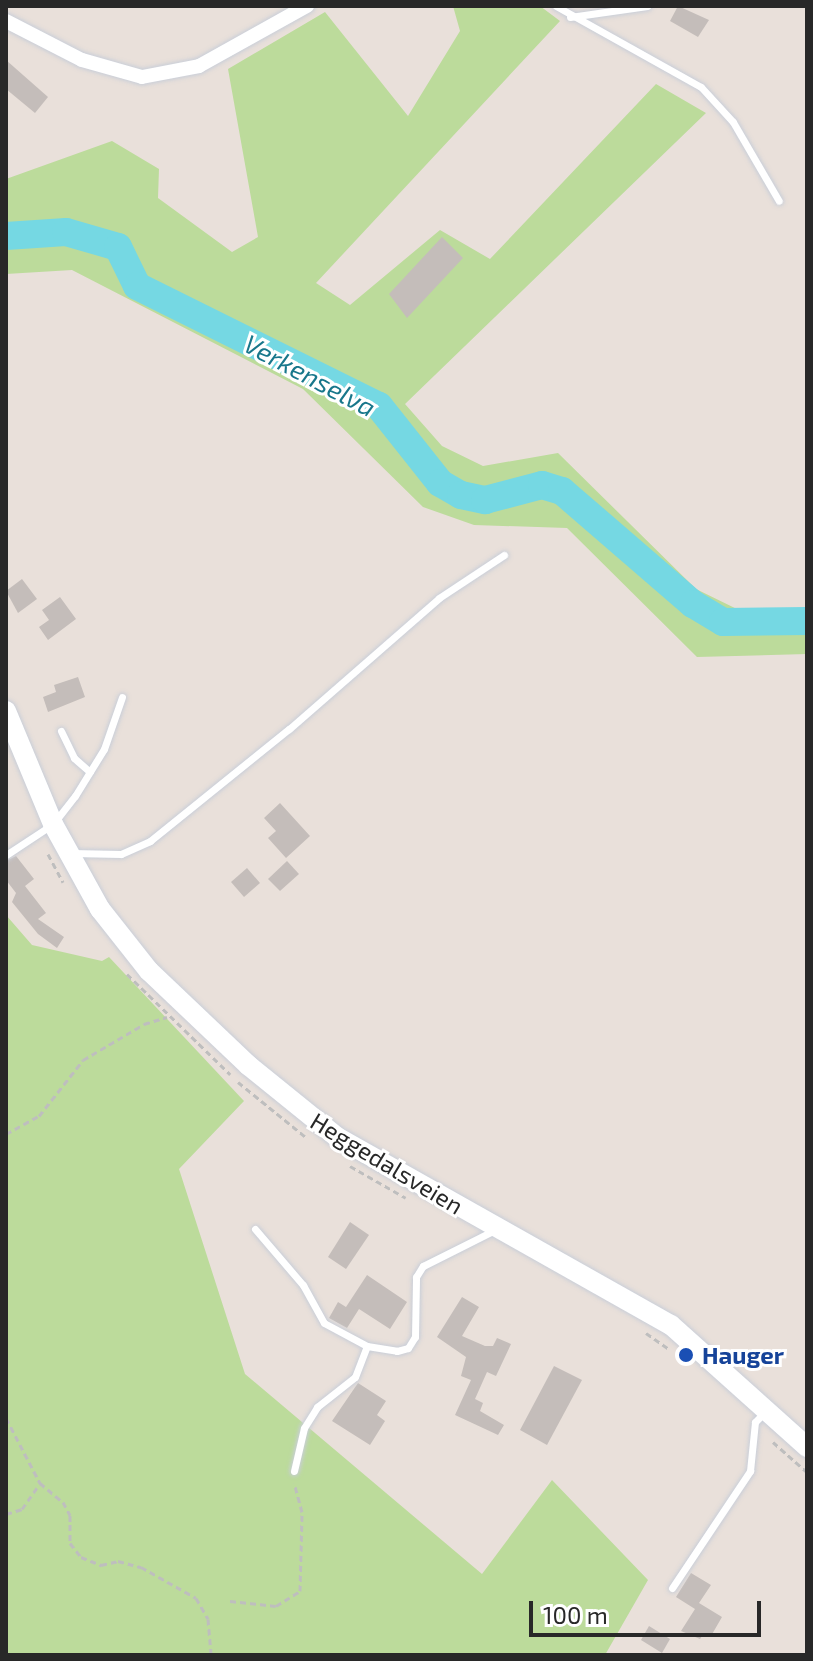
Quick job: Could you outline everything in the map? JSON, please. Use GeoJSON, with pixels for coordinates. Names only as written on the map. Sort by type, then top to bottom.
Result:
{"type":"FeatureCollection","features":[{"type":"Feature","properties":{"kind":"main road","name":"Heggedalsveien"},"geometry":{"type":"LineString","coordinates":[[6,711],[53,824],[100,909],[133,952],[248,1065],[337,1137],[671,1325],[769,1409],[807,1447]]}},
{"type":"Feature","properties":{"kind":"street"},"geometry":{"type":"LineString","coordinates":[[6,21],[82,60],[142,77],[199,66],[307,6]]}},
{"type":"Feature","properties":{"kind":"lane"},"geometry":{"type":"LineString","coordinates":[[556,6],[570,17],[701,87],[733,122],[779,201]]}},
{"type":"Feature","properties":{"kind":"lane"},"geometry":{"type":"LineString","coordinates":[[570,17],[647,6]]}},
{"type":"Feature","properties":{"kind":"lane"},"geometry":{"type":"LineString","coordinates":[[69,854],[121,854],[150,841],[289,729],[429,606],[504,555]]}},
{"type":"Feature","properties":{"kind":"lane"},"geometry":{"type":"LineString","coordinates":[[6,855],[53,824],[90,772],[113,730],[122,697]]}},
{"type":"Feature","properties":{"kind":"lane"},"geometry":{"type":"LineString","coordinates":[[61,731],[74,758],[90,772]]}},
{"type":"Feature","properties":{"kind":"lane"},"geometry":{"type":"LineString","coordinates":[[255,1229],[303,1285],[324,1323],[367,1346],[408,1348],[418,1316],[416,1277],[423,1266],[497,1229]]}},
{"type":"Feature","properties":{"kind":"lane"},"geometry":{"type":"LineString","coordinates":[[294,1471],[304,1428],[317,1407],[355,1377],[367,1346]]}},
{"type":"Feature","properties":{"kind":"lane"},"geometry":{"type":"LineString","coordinates":[[672,1588],[750,1471],[755,1422],[769,1409]]}},
{"type":"Feature","properties":{"kind":"path"},"geometry":{"type":"LineString","coordinates":[[6,1134],[39,1116],[83,1060],[144,1024],[167,1017]]}},
{"type":"Feature","properties":{"kind":"path"},"geometry":{"type":"LineString","coordinates":[[6,1418],[40,1483],[63,1502],[70,1515],[70,1543],[81,1557],[101,1565],[118,1561],[141,1567],[196,1598],[208,1619],[211,1655]]}},
{"type":"Feature","properties":{"kind":"path"},"geometry":{"type":"LineString","coordinates":[[230,1601],[276,1606],[300,1591],[302,1512],[294,1471]]}},
{"type":"Feature","properties":{"kind":"path"},"geometry":{"type":"LineString","coordinates":[[6,1514],[22,1509],[40,1483]]}},
{"type":"Feature","properties":{"kind":"green space"},"geometry":{"type":"Polygon","coordinates":[[[453,6],[540,6],[560,21],[316,283],[350,305],[440,230],[490,259],[656,84],[706,113],[405,404],[442,446],[483,466],[558,453],[696,589],[745,613],[807,612],[807,654],[697,657],[567,528],[474,525],[423,507],[303,389],[72,270],[6,274],[6,179],[112,141],[159,169],[158,198],[232,252],[258,237],[228,69],[325,12],[408,116],[460,31],[453,6]]]}},
{"type":"Feature","properties":{"kind":"green space"},"geometry":{"type":"Polygon","coordinates":[[[6,915],[32,945],[102,961],[109,957],[244,1101],[179,1169],[245,1374],[482,1574],[552,1480],[648,1580],[605,1655],[6,1655],[6,915]]]}},
{"type":"Feature","properties":{"kind":"building"},"geometry":{"type":"Polygon","coordinates":[[[678,6],[709,20],[698,37],[670,21],[678,6]]]}},
{"type":"Feature","properties":{"kind":"building"},"geometry":{"type":"Polygon","coordinates":[[[6,60],[48,97],[35,113],[6,89],[6,60]]]}},
{"type":"Feature","properties":{"kind":"building"},"geometry":{"type":"Polygon","coordinates":[[[442,237],[463,258],[407,318],[389,294],[442,237]]]}},
{"type":"Feature","properties":{"kind":"building"},"geometry":{"type":"Polygon","coordinates":[[[22,579],[37,599],[18,613],[6,591],[22,579]]]}},
{"type":"Feature","properties":{"kind":"building"},"geometry":{"type":"Polygon","coordinates":[[[60,597],[76,619],[48,640],[39,627],[49,620],[42,610],[60,597]]]}},
{"type":"Feature","properties":{"kind":"building"},"geometry":{"type":"Polygon","coordinates":[[[78,677],[85,697],[48,712],[43,697],[56,692],[54,685],[78,677]]]}},
{"type":"Feature","properties":{"kind":"building"},"geometry":{"type":"Polygon","coordinates":[[[280,803],[310,836],[286,858],[268,838],[276,831],[264,818],[280,803]]]}},
{"type":"Feature","properties":{"kind":"building"},"geometry":{"type":"Polygon","coordinates":[[[16,856],[34,879],[25,886],[46,913],[38,919],[64,937],[57,948],[38,934],[12,902],[16,893],[6,880],[6,861],[16,856]]]}},
{"type":"Feature","properties":{"kind":"building"},"geometry":{"type":"Polygon","coordinates":[[[287,861],[299,874],[280,891],[268,879],[287,861]]]}},
{"type":"Feature","properties":{"kind":"building"},"geometry":{"type":"Polygon","coordinates":[[[247,868],[260,883],[244,897],[231,882],[247,868]]]}},
{"type":"Feature","properties":{"kind":"building"},"geometry":{"type":"Polygon","coordinates":[[[350,1222],[369,1235],[346,1269],[328,1257],[350,1222]]]}},
{"type":"Feature","properties":{"kind":"building"},"geometry":{"type":"Polygon","coordinates":[[[367,1275],[407,1302],[390,1329],[359,1309],[347,1328],[329,1318],[338,1302],[346,1307],[367,1275]]]}},
{"type":"Feature","properties":{"kind":"building"},"geometry":{"type":"Polygon","coordinates":[[[462,1297],[479,1307],[462,1336],[485,1346],[493,1346],[497,1338],[511,1344],[496,1376],[487,1372],[475,1399],[483,1403],[480,1411],[504,1425],[498,1435],[455,1415],[471,1380],[461,1376],[466,1357],[437,1337],[462,1297]]]}},
{"type":"Feature","properties":{"kind":"building"},"geometry":{"type":"Polygon","coordinates":[[[554,1366],[582,1380],[547,1445],[520,1430],[554,1366]]]}},
{"type":"Feature","properties":{"kind":"building"},"geometry":{"type":"Polygon","coordinates":[[[358,1383],[386,1401],[377,1415],[385,1421],[370,1445],[332,1421],[358,1383]]]}},
{"type":"Feature","properties":{"kind":"building"},"geometry":{"type":"Polygon","coordinates":[[[691,1573],[711,1585],[699,1603],[722,1617],[711,1636],[704,1633],[700,1639],[681,1631],[695,1609],[676,1597],[691,1573]]]}},
{"type":"Feature","properties":{"kind":"building"},"geometry":{"type":"Polygon","coordinates":[[[649,1626],[670,1639],[662,1653],[641,1640],[649,1626]]]}},
{"type":"Feature","properties":{"kind":"waterway","name":"Verkenselva"},"geometry":{"type":"LineString","coordinates":[[6,236],[66,232],[118,247],[137,286],[379,406],[440,483],[461,495],[485,500],[542,485],[562,491],[693,604],[723,622],[807,621]]}},
{"type":"Feature","properties":{"kind":"place","name":"Hauger"},"geometry":{"type":"Point","coordinates":[686,1355]}}]}
